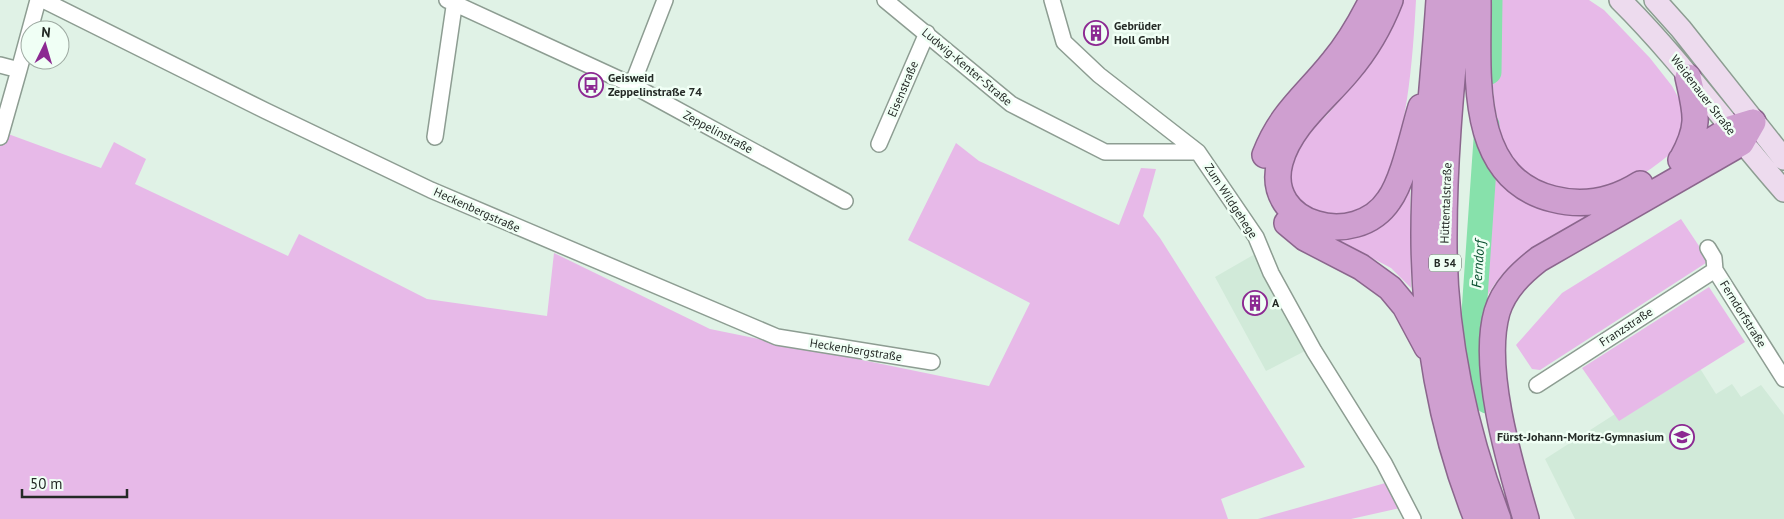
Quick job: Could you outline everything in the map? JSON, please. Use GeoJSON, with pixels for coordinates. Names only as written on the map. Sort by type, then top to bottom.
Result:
{"type":"FeatureCollection","features":[{"type":"Feature","properties":{"kind":"highway"},"geometry":{"type":"LineString","coordinates":[[1372,0],[1358,27],[1334,61],[1283,118],[1264,158],[1264,178],[1269,201],[1283,219],[1305,238],[1361,267],[1390,288],[1406,306],[1417,325],[1437,370]]}},
{"type":"Feature","properties":{"kind":"highway"},"geometry":{"type":"LineString","coordinates":[[1390,0],[1372,39],[1349,70],[1303,121],[1288,142],[1280,162],[1278,178],[1281,194],[1290,209],[1316,225],[1334,228],[1354,225],[1376,214],[1390,200],[1435,61]]}},
{"type":"Feature","properties":{"kind":"highway","name":"Hüttentalstraße"},"geometry":{"type":"LineString","coordinates":[[1439,0],[1425,185],[1424,235],[1428,302],[1437,370],[1456,460],[1477,519]]}},
{"type":"Feature","properties":{"kind":"highway","name":"Hüttentalstraße"},"geometry":{"type":"LineString","coordinates":[[1458,0],[1445,187],[1444,236],[1446,283],[1456,368],[1466,416],[1498,519]]}},
{"type":"Feature","properties":{"kind":"highway"},"geometry":{"type":"LineString","coordinates":[[1478,0],[1479,98],[1483,125],[1492,150],[1504,168],[1519,184],[1547,198],[1580,203],[1599,202],[1634,188],[1682,159],[1742,132]]}},
{"type":"Feature","properties":{"kind":"highway"},"geometry":{"type":"LineString","coordinates":[[1682,159],[1693,139],[1697,122],[1688,77]]}},
{"type":"Feature","properties":{"kind":"highway"},"geometry":{"type":"LineString","coordinates":[[1526,519],[1507,447],[1498,400],[1494,366],[1494,325],[1500,303],[1512,283],[1525,269],[1742,132]]}},
{"type":"Feature","properties":{"kind":"main road","name":"Weidenauer Straße"},"geometry":{"type":"LineString","coordinates":[[1620,0],[1643,23],[1688,77],[1742,132],[1784,191]]}},
{"type":"Feature","properties":{"kind":"main road","name":"Weidenauer Straße"},"geometry":{"type":"LineString","coordinates":[[1655,0],[1739,100],[1742,132]]}},
{"type":"Feature","properties":{"kind":"main road","name":"Weidenauer Straße"},"geometry":{"type":"LineString","coordinates":[[1742,132],[1784,159]]}},
{"type":"Feature","properties":{"kind":"street"},"geometry":{"type":"LineString","coordinates":[[0,137],[38,0]]}},
{"type":"Feature","properties":{"kind":"street","name":"Heckenbergstraße"},"geometry":{"type":"LineString","coordinates":[[43,0],[266,111],[431,190],[777,337],[932,362]]}},
{"type":"Feature","properties":{"kind":"street"},"geometry":{"type":"LineString","coordinates":[[632,85],[665,0]]}},
{"type":"Feature","properties":{"kind":"street","name":"Ludwig-Kenter-Straße"},"geometry":{"type":"LineString","coordinates":[[885,0],[1011,104],[1105,152],[1198,152]]}},
{"type":"Feature","properties":{"kind":"street","name":"Zum Wildgehege"},"geometry":{"type":"LineString","coordinates":[[1052,0],[1064,42],[1099,75],[1198,152],[1256,237],[1272,273],[1314,351],[1384,463],[1413,519]]}},
{"type":"Feature","properties":{"kind":"street","name":"Zeppelinstraße"},"geometry":{"type":"LineString","coordinates":[[435,137],[452,1],[632,85],[845,201]]}},
{"type":"Feature","properties":{"kind":"street","name":"Eisenstraße"},"geometry":{"type":"LineString","coordinates":[[879,144],[927,33]]}},
{"type":"Feature","properties":{"kind":"street"},"geometry":{"type":"LineString","coordinates":[[0,65],[19,70]]}},
{"type":"Feature","properties":{"kind":"street","name":"Ferndorfstraße"},"geometry":{"type":"LineString","coordinates":[[1708,248],[1714,258],[1715,270],[1784,379]]}},
{"type":"Feature","properties":{"kind":"street","name":"Franzstraße"},"geometry":{"type":"LineString","coordinates":[[1537,385],[1715,270]]}},
{"type":"Feature","properties":{"kind":"shaded area"},"geometry":{"type":"Polygon","coordinates":[[[1400,0],[1416,0],[1415,23],[1407,101],[1396,153],[1388,176],[1377,198],[1364,208],[1350,215],[1335,217],[1321,214],[1309,208],[1299,198],[1292,186],[1289,172],[1292,150],[1300,139],[1327,115],[1348,89],[1367,60],[1400,0]]]}},
{"type":"Feature","properties":{"kind":"shaded area"},"geometry":{"type":"Polygon","coordinates":[[[1492,0],[1589,0],[1604,10],[1650,58],[1672,86],[1684,108],[1682,145],[1652,168],[1619,186],[1585,192],[1568,191],[1536,180],[1512,158],[1503,143],[1500,132],[1492,76],[1492,0]]]}},
{"type":"Feature","properties":{"kind":"shaded area"},"geometry":{"type":"Polygon","coordinates":[[[0,131],[101,168],[114,142],[146,159],[135,184],[288,256],[299,234],[427,299],[547,316],[554,253],[710,329],[989,386],[1030,303],[908,240],[956,143],[979,161],[1119,225],[1141,168],[1156,169],[1143,216],[1160,238],[1305,467],[1221,499],[1228,519],[0,519],[0,131]]]}},
{"type":"Feature","properties":{"kind":"shaded area"},"geometry":{"type":"Polygon","coordinates":[[[1491,171],[1507,189],[1522,198],[1591,211],[1593,216],[1521,257],[1497,281],[1478,312],[1491,171]]]}},
{"type":"Feature","properties":{"kind":"shaded area"},"geometry":{"type":"Polygon","coordinates":[[[1410,183],[1411,288],[1391,268],[1338,240],[1340,234],[1410,183]]]}},
{"type":"Feature","properties":{"kind":"shaded area"},"geometry":{"type":"Polygon","coordinates":[[[1681,219],[1709,261],[1540,370],[1532,369],[1516,345],[1562,293],[1681,219]]]}},
{"type":"Feature","properties":{"kind":"shaded area","name":"A"},"geometry":{"type":"Polygon","coordinates":[[[1255,254],[1305,351],[1266,371],[1215,277],[1255,254]]]}},
{"type":"Feature","properties":{"kind":"shaded area"},"geometry":{"type":"Polygon","coordinates":[[[1709,287],[1745,342],[1619,421],[1582,368],[1709,287]]]}},
{"type":"Feature","properties":{"kind":"shaded area","name":"Fürst-Johann-Moritz-Gymnasium"},"geometry":{"type":"Polygon","coordinates":[[[1696,362],[1716,394],[1732,384],[1741,397],[1761,385],[1784,415],[1784,519],[1575,519],[1545,459],[1696,362]]]}},
{"type":"Feature","properties":{"kind":"shaded area"},"geometry":{"type":"Polygon","coordinates":[[[1396,480],[1409,506],[1351,519],[1258,519],[1396,480]]]}},
{"type":"Feature","properties":{"kind":"waterway","name":"Ferndorf"},"geometry":{"type":"LineString","coordinates":[[1489,72],[1490,0]]}},
{"type":"Feature","properties":{"kind":"waterway","name":"Ferndorf"},"geometry":{"type":"LineString","coordinates":[[1487,125],[1473,327],[1487,401]]}},
{"type":"Feature","properties":{"kind":"place","name":"Gebrüder Holl GmbH"},"geometry":{"type":"Point","coordinates":[1096,33]}},
{"type":"Feature","properties":{"kind":"place","name":"Geisweid Zeppelinstraße 74"},"geometry":{"type":"Point","coordinates":[591,85]}},
{"type":"Feature","properties":{"kind":"place","name":"A"},"geometry":{"type":"Point","coordinates":[1255,303]}},
{"type":"Feature","properties":{"kind":"place","name":"Fürst-Johann-Moritz-Gymnasium"},"geometry":{"type":"Point","coordinates":[1682,437]}}]}
